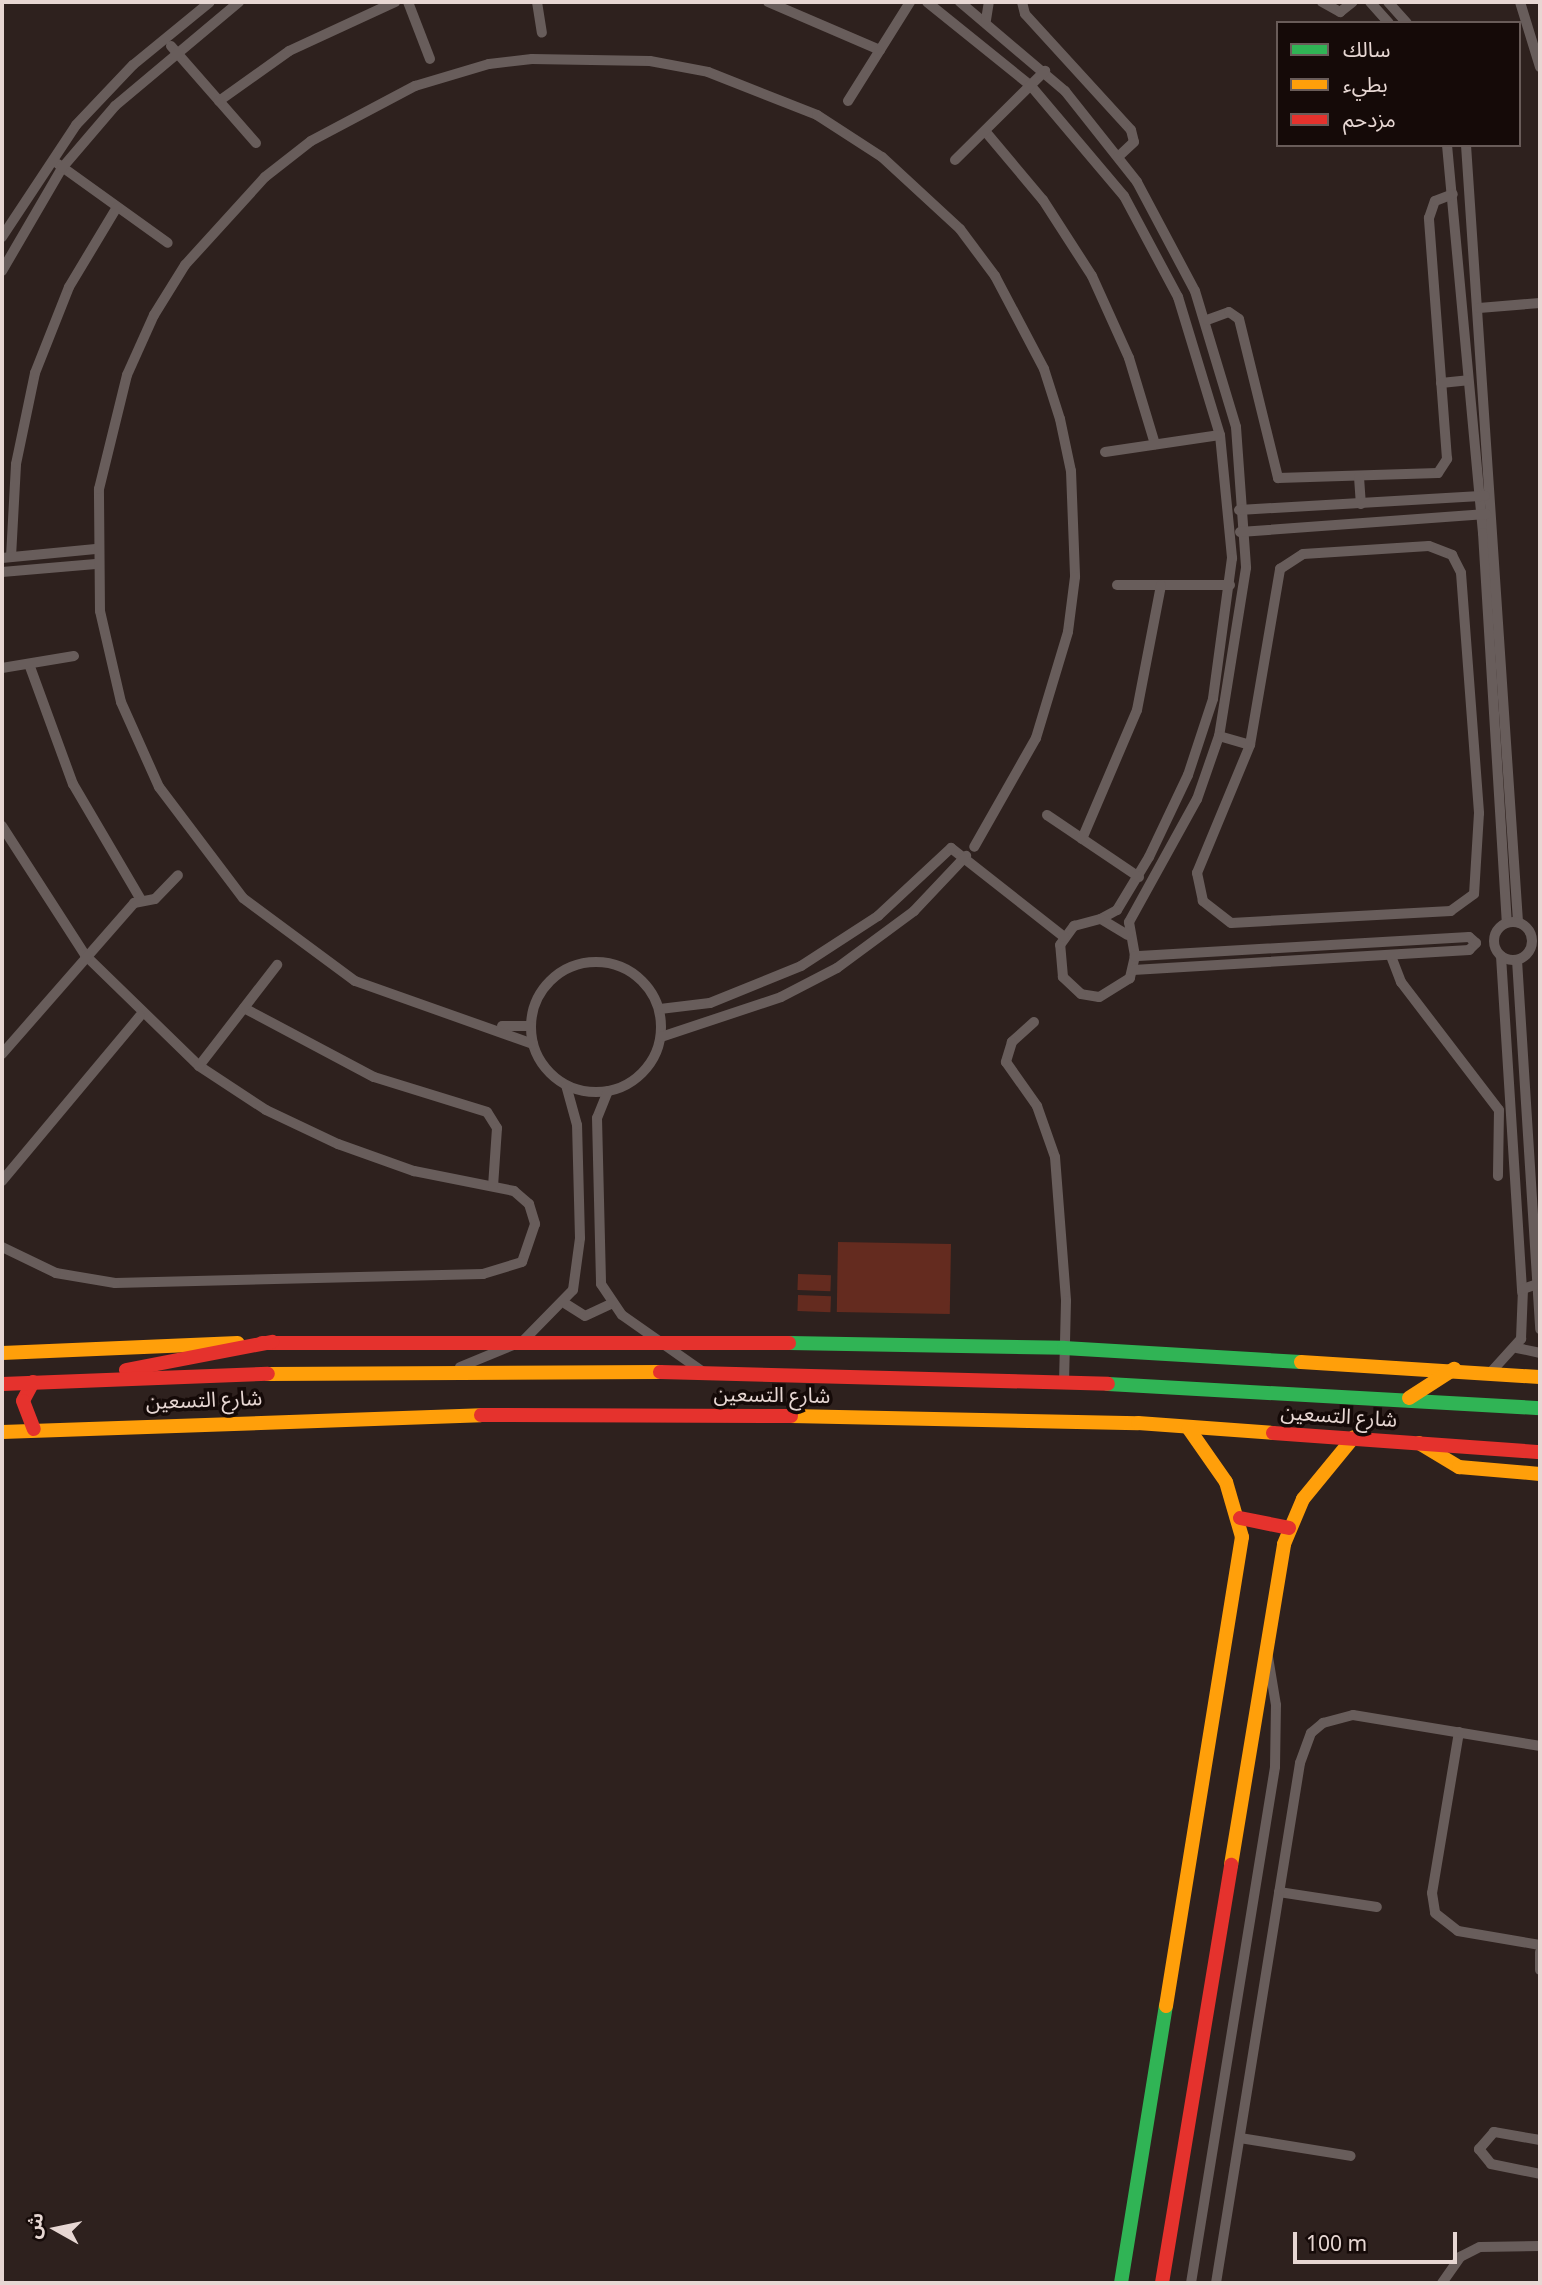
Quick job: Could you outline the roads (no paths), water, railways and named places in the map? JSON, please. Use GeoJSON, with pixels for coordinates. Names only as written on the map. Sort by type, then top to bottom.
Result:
{"type":"FeatureCollection","features":[{"type":"Feature","properties":{"kind":"street"},"geometry":{"type":"LineString","coordinates":[[2,237],[50,158],[103,94],[164,38],[211,2]]}},
{"type":"Feature","properties":{"kind":"street"},"geometry":{"type":"LineString","coordinates":[[2,271],[62,168],[174,50],[239,2]]}},
{"type":"Feature","properties":{"kind":"street"},"geometry":{"type":"LineString","coordinates":[[219,101],[289,51],[395,2]]}},
{"type":"Feature","properties":{"kind":"street"},"geometry":{"type":"LineString","coordinates":[[408,2],[430,59]]}},
{"type":"Feature","properties":{"kind":"street"},"geometry":{"type":"LineString","coordinates":[[537,2],[542,33]]}},
{"type":"Feature","properties":{"kind":"street"},"geometry":{"type":"LineString","coordinates":[[768,2],[880,50]]}},
{"type":"Feature","properties":{"kind":"street"},"geometry":{"type":"LineString","coordinates":[[848,102],[910,2]]}},
{"type":"Feature","properties":{"kind":"street"},"geometry":{"type":"LineString","coordinates":[[927,2],[1031,86],[1107,172],[1153,245],[1199,351],[1220,435],[1233,532],[1230,585],[1204,729],[1139,877],[1117,909],[1101,919],[1083,922],[1064,937],[1059,969],[1081,994],[1108,995],[1133,970],[1135,957],[1128,935],[1101,919]]}},
{"type":"Feature","properties":{"kind":"street"},"geometry":{"type":"LineString","coordinates":[[960,2],[986,20],[1045,71],[1119,156],[1169,235],[1207,320],[1230,400],[1246,510],[1241,625],[1219,736],[1197,799],[1128,935]]}},
{"type":"Feature","properties":{"kind":"street"},"geometry":{"type":"LineString","coordinates":[[986,20],[989,2]]}},
{"type":"Feature","properties":{"kind":"street"},"geometry":{"type":"LineString","coordinates":[[1022,2],[1025,14],[1131,130],[1134,142],[1119,156]]}},
{"type":"Feature","properties":{"kind":"street"},"geometry":{"type":"LineString","coordinates":[[1322,2],[1340,12],[1353,2]]}},
{"type":"Feature","properties":{"kind":"street"},"geometry":{"type":"LineString","coordinates":[[1370,2],[1387,21]]}},
{"type":"Feature","properties":{"kind":"street"},"geometry":{"type":"LineString","coordinates":[[1388,2],[1405,21]]}},
{"type":"Feature","properties":{"kind":"street"},"geometry":{"type":"LineString","coordinates":[[1520,2],[1540,67]]}},
{"type":"Feature","properties":{"kind":"street"},"geometry":{"type":"LineString","coordinates":[[164,38],[256,143]]}},
{"type":"Feature","properties":{"kind":"street"},"geometry":{"type":"LineString","coordinates":[[533,1044],[478,1024],[397,1001],[345,975],[278,929],[211,864],[159,788],[130,724],[109,657],[96,549],[109,431],[154,315],[231,210],[311,141],[415,86],[489,64],[591,57],[650,61],[764,90],[882,157],[960,229],[1022,321],[1060,419],[1076,523],[1068,632],[1036,738],[970,852],[906,918],[837,968],[781,997],[661,1037]]}},
{"type":"Feature","properties":{"kind":"street"},"geometry":{"type":"LineString","coordinates":[[955,160],[1045,71]]}},
{"type":"Feature","properties":{"kind":"street"},"geometry":{"type":"LineString","coordinates":[[985,131],[1043,200],[1091,276],[1129,358],[1155,444]]}},
{"type":"Feature","properties":{"kind":"street"},"geometry":{"type":"LineString","coordinates":[[1447,147],[1472,430],[1487,514],[1517,923]]}},
{"type":"Feature","properties":{"kind":"street"},"geometry":{"type":"LineString","coordinates":[[1465,147],[1487,429],[1485,496]]}},
{"type":"Feature","properties":{"kind":"street"},"geometry":{"type":"LineString","coordinates":[[50,158],[168,243]]}},
{"type":"Feature","properties":{"kind":"street"},"geometry":{"type":"LineString","coordinates":[[1207,320],[1229,312],[1239,319],[1274,474],[1288,481],[1442,471],[1447,459],[1429,212],[1440,197],[1453,194]]}},
{"type":"Feature","properties":{"kind":"street"},"geometry":{"type":"LineString","coordinates":[[96,549],[6,557],[16,464],[35,373],[69,287],[117,207]]}},
{"type":"Feature","properties":{"kind":"street"},"geometry":{"type":"LineString","coordinates":[[1479,308],[1540,303]]}},
{"type":"Feature","properties":{"kind":"street"},"geometry":{"type":"LineString","coordinates":[[1441,383],[1468,380]]}},
{"type":"Feature","properties":{"kind":"street"},"geometry":{"type":"LineString","coordinates":[[1472,430],[1487,429]]}},
{"type":"Feature","properties":{"kind":"street"},"geometry":{"type":"LineString","coordinates":[[1105,452],[1220,435]]}},
{"type":"Feature","properties":{"kind":"street"},"geometry":{"type":"LineString","coordinates":[[1359,477],[1361,504]]}},
{"type":"Feature","properties":{"kind":"street"},"geometry":{"type":"LineString","coordinates":[[1232,511],[1485,496]]}},
{"type":"Feature","properties":{"kind":"street"},"geometry":{"type":"LineString","coordinates":[[1233,532],[1487,514]]}},
{"type":"Feature","properties":{"kind":"street"},"geometry":{"type":"LineString","coordinates":[[1487,514],[1496,721],[1517,923],[1532,940],[1528,953]]}},
{"type":"Feature","properties":{"kind":"street"},"geometry":{"type":"LineString","coordinates":[[1429,546],[1452,555],[1461,573],[1473,723],[1479,882],[1471,900],[1451,911],[1248,927],[1225,920],[1203,901],[1196,873],[1250,745],[1277,575],[1303,554],[1429,546]]}},
{"type":"Feature","properties":{"kind":"street"},"geometry":{"type":"LineString","coordinates":[[2,572],[96,564]]}},
{"type":"Feature","properties":{"kind":"street"},"geometry":{"type":"LineString","coordinates":[[1117,585],[1230,585]]}},
{"type":"Feature","properties":{"kind":"street"},"geometry":{"type":"LineString","coordinates":[[1083,839],[1137,710],[1161,585]]}},
{"type":"Feature","properties":{"kind":"street"},"geometry":{"type":"LineString","coordinates":[[2,668],[74,656]]}},
{"type":"Feature","properties":{"kind":"street"},"geometry":{"type":"LineString","coordinates":[[29,664],[73,785],[141,900]]}},
{"type":"Feature","properties":{"kind":"street"},"geometry":{"type":"LineString","coordinates":[[1473,723],[1496,721]]}},
{"type":"Feature","properties":{"kind":"street"},"geometry":{"type":"LineString","coordinates":[[1219,736],[1250,745]]}},
{"type":"Feature","properties":{"kind":"street"},"geometry":{"type":"LineString","coordinates":[[1047,815],[1139,877]]}},
{"type":"Feature","properties":{"kind":"street"},"geometry":{"type":"LineString","coordinates":[[2,826],[85,955],[141,1016],[200,1066],[267,1110],[338,1144],[414,1171],[493,1186],[522,1196],[535,1224],[529,1253],[502,1273],[115,1283],[56,1273],[2,1247]]}},
{"type":"Feature","properties":{"kind":"street"},"geometry":{"type":"LineString","coordinates":[[660,1009],[710,1003],[801,966],[878,916],[947,849],[970,852],[1064,937]]}},
{"type":"Feature","properties":{"kind":"street"},"geometry":{"type":"LineString","coordinates":[[2,1054],[85,955],[141,900],[155,899],[178,875]]}},
{"type":"Feature","properties":{"kind":"street"},"geometry":{"type":"LineString","coordinates":[[1517,923],[1540,932]]}},
{"type":"Feature","properties":{"kind":"street"},"geometry":{"type":"LineString","coordinates":[[1491,1372],[1517,1348],[1522,1292],[1502,956],[1494,938],[1517,923]]}},
{"type":"Feature","properties":{"kind":"street"},"geometry":{"type":"LineString","coordinates":[[1133,970],[1469,950],[1476,943],[1469,937],[1135,957]]}},
{"type":"Feature","properties":{"kind":"street"},"geometry":{"type":"LineString","coordinates":[[1502,956],[1517,960],[1540,948]]}},
{"type":"Feature","properties":{"kind":"street"},"geometry":{"type":"LineString","coordinates":[[1391,956],[1401,982],[1499,1110],[1498,1176]]}},
{"type":"Feature","properties":{"kind":"street"},"geometry":{"type":"LineString","coordinates":[[1517,960],[1527,1129],[1538,1248],[1540,1329]]}},
{"type":"Feature","properties":{"kind":"street"},"geometry":{"type":"LineString","coordinates":[[594,961],[630,971],[660,1009],[661,1037],[637,1078],[608,1091],[566,1085],[545,1068],[533,1044],[531,1026],[545,986],[567,968],[594,961]]}},
{"type":"Feature","properties":{"kind":"street"},"geometry":{"type":"LineString","coordinates":[[200,1066],[277,965]]}},
{"type":"Feature","properties":{"kind":"street"},"geometry":{"type":"LineString","coordinates":[[243,1008],[374,1077],[487,1112],[497,1128],[493,1186]]}},
{"type":"Feature","properties":{"kind":"street"},"geometry":{"type":"LineString","coordinates":[[2,1181],[141,1016]]}},
{"type":"Feature","properties":{"kind":"street"},"geometry":{"type":"LineString","coordinates":[[1034,1021],[1012,1042],[1006,1062],[1037,1106],[1055,1157],[1065,1348],[1064,1383]]}},
{"type":"Feature","properties":{"kind":"street"},"geometry":{"type":"LineString","coordinates":[[478,1024],[531,1026]]}},
{"type":"Feature","properties":{"kind":"street"},"geometry":{"type":"LineString","coordinates":[[451,1371],[523,1341],[566,1304],[576,1283],[580,1238],[577,1116],[566,1085]]}},
{"type":"Feature","properties":{"kind":"street"},"geometry":{"type":"LineString","coordinates":[[608,1091],[597,1118],[597,1238],[601,1284],[611,1304],[704,1372]]}},
{"type":"Feature","properties":{"kind":"street"},"geometry":{"type":"LineString","coordinates":[[1513,1130],[1540,1128]]}},
{"type":"Feature","properties":{"kind":"street"},"geometry":{"type":"LineString","coordinates":[[580,1238],[597,1238]]}},
{"type":"Feature","properties":{"kind":"street"},"geometry":{"type":"LineString","coordinates":[[576,1283],[601,1284]]}},
{"type":"Feature","properties":{"kind":"street"},"geometry":{"type":"LineString","coordinates":[[1522,1292],[1540,1283]]}},
{"type":"Feature","properties":{"kind":"street"},"geometry":{"type":"LineString","coordinates":[[566,1304],[585,1316],[611,1304]]}},
{"type":"Feature","properties":{"kind":"street"},"geometry":{"type":"LineString","coordinates":[[2,1353],[272,1342],[662,1340],[1065,1348],[1454,1369],[1540,1377]]}},
{"type":"Feature","properties":{"kind":"street"},"geometry":{"type":"LineString","coordinates":[[79,1379],[272,1342]]}},
{"type":"Feature","properties":{"kind":"street"},"geometry":{"type":"LineString","coordinates":[[1517,1348],[1540,1353]]}},
{"type":"Feature","properties":{"kind":"street"},"geometry":{"type":"LineString","coordinates":[[1409,1398],[1454,1369]]}},
{"type":"Feature","properties":{"kind":"street","name":"شارع التسعين"},"geometry":{"type":"LineString","coordinates":[[2,1384],[79,1379],[451,1371],[704,1372],[1064,1383],[1409,1398],[1540,1408]]}},
{"type":"Feature","properties":{"kind":"street"},"geometry":{"type":"LineString","coordinates":[[33,1382],[23,1401],[34,1429]]}},
{"type":"Feature","properties":{"kind":"street","name":"شارع التسعين"},"geometry":{"type":"LineString","coordinates":[[2,1432],[334,1416],[651,1414],[1189,1429],[1354,1437],[1540,1452]]}},
{"type":"Feature","properties":{"kind":"street"},"geometry":{"type":"LineString","coordinates":[[1121,2283],[1238,1565],[1240,1518],[1217,1465],[1189,1429]]}},
{"type":"Feature","properties":{"kind":"street"},"geometry":{"type":"LineString","coordinates":[[1162,2283],[1263,1647],[1289,1528],[1310,1488],[1354,1437]]}},
{"type":"Feature","properties":{"kind":"street"},"geometry":{"type":"LineString","coordinates":[[1419,1443],[1438,1460],[1459,1467],[1540,1475]]}},
{"type":"Feature","properties":{"kind":"street"},"geometry":{"type":"LineString","coordinates":[[1240,1518],[1289,1528]]}},
{"type":"Feature","properties":{"kind":"street"},"geometry":{"type":"LineString","coordinates":[[1191,2283],[1275,1766],[1276,1705],[1263,1647]]}},
{"type":"Feature","properties":{"kind":"street"},"geometry":{"type":"LineString","coordinates":[[1216,2283],[1303,1747],[1323,1723],[1353,1715],[1540,1745]]}},
{"type":"Feature","properties":{"kind":"street"},"geometry":{"type":"LineString","coordinates":[[1459,1732],[1432,1893],[1434,1913],[1458,1931],[1540,1945]]}},
{"type":"Feature","properties":{"kind":"street"},"geometry":{"type":"LineString","coordinates":[[1279,1892],[1377,1907]]}},
{"type":"Feature","properties":{"kind":"street"},"geometry":{"type":"LineString","coordinates":[[1540,1952],[1540,1970]]}},
{"type":"Feature","properties":{"kind":"street"},"geometry":{"type":"LineString","coordinates":[[1540,2140],[1494,2132],[1479,2149],[1491,2165],[1540,2174]]}},
{"type":"Feature","properties":{"kind":"street"},"geometry":{"type":"LineString","coordinates":[[1240,2138],[1352,2156]]}},
{"type":"Feature","properties":{"kind":"street"},"geometry":{"type":"LineString","coordinates":[[1442,2283],[1460,2257],[1480,2247],[1540,2246]]}}]}
